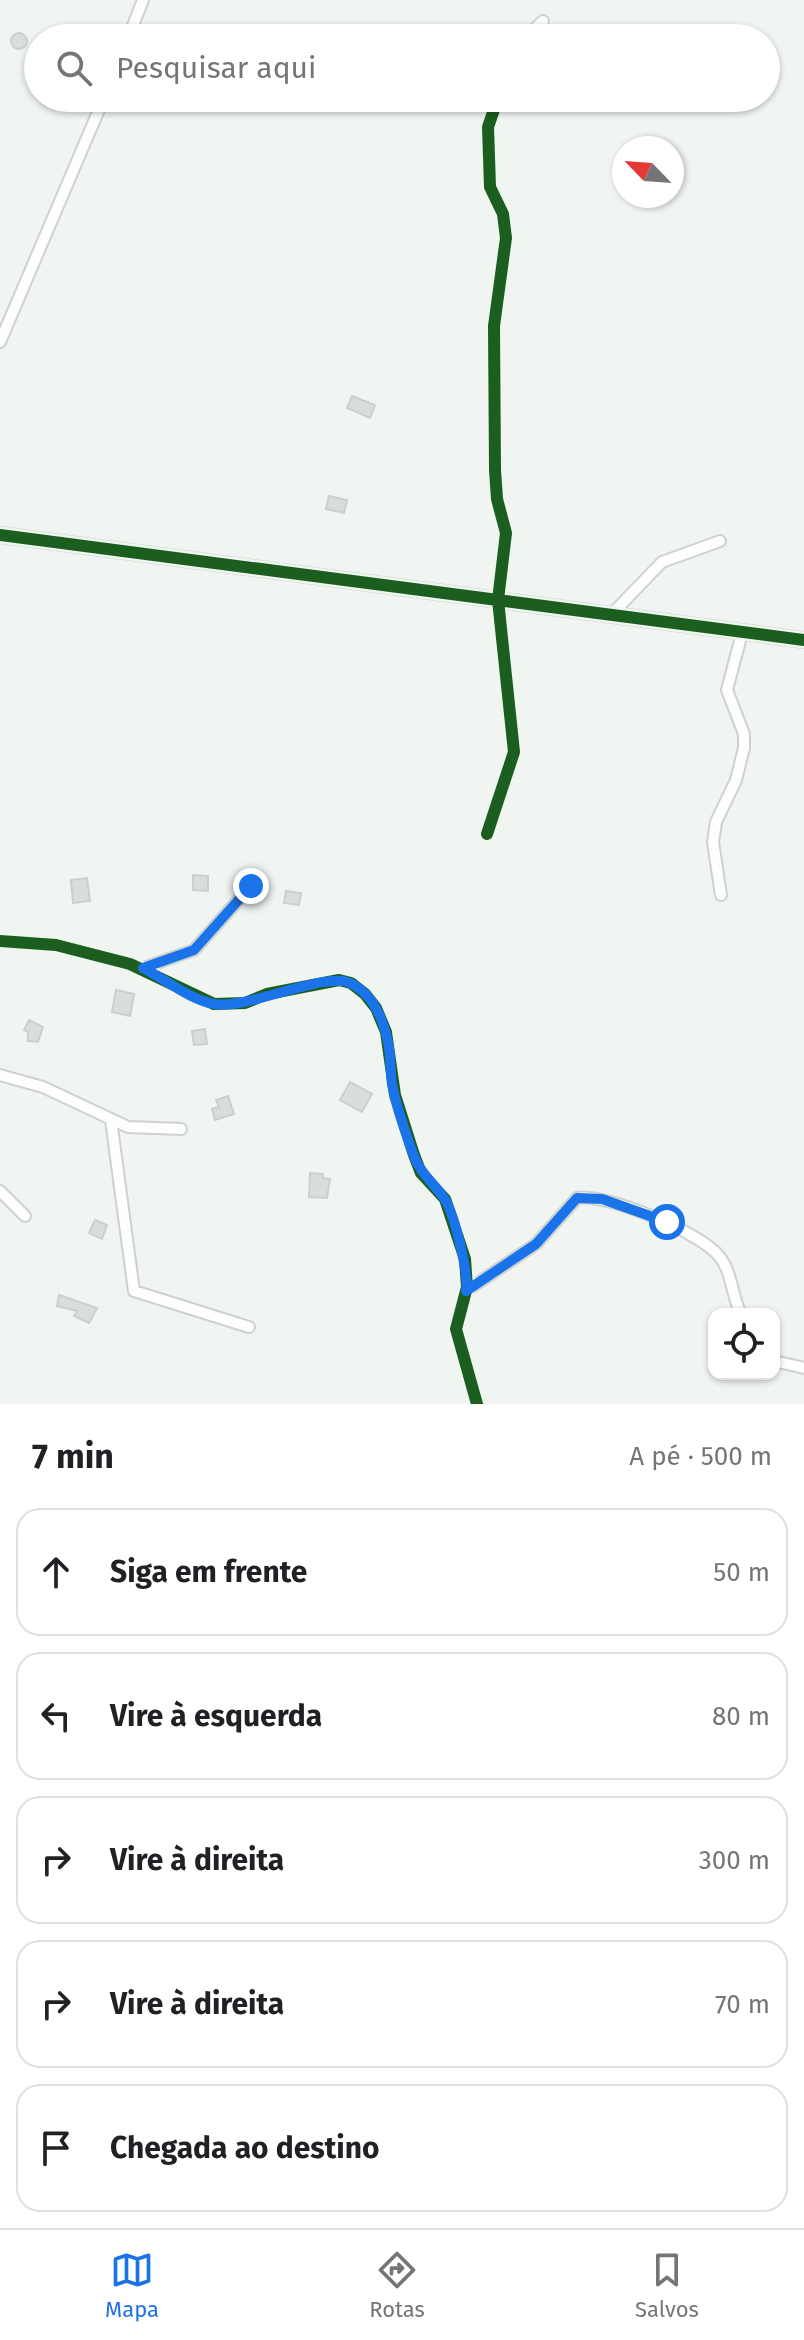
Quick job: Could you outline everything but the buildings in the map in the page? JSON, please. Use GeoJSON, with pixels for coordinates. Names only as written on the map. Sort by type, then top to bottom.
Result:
{"type":"FeatureCollection","features":[{"type":"Feature","properties":{"kind":"street"},"geometry":{"type":"LineString","coordinates":[[134,24],[143,0]]}},
{"type":"Feature","properties":{"kind":"street"},"geometry":{"type":"LineString","coordinates":[[540,24],[543,21]]}},
{"type":"Feature","properties":{"kind":"street"},"geometry":{"type":"LineString","coordinates":[[0,342],[98,112]]}},
{"type":"Feature","properties":{"kind":"street"},"geometry":{"type":"LineString","coordinates":[[487,834],[514,752],[498,600],[506,533],[495,487],[494,326],[506,226],[490,187],[488,127],[493,112]]}},
{"type":"Feature","properties":{"kind":"street"},"geometry":{"type":"LineString","coordinates":[[0,535],[804,640]]}},
{"type":"Feature","properties":{"kind":"street"},"geometry":{"type":"LineString","coordinates":[[611,615],[662,562],[720,541]]}},
{"type":"Feature","properties":{"kind":"street"},"geometry":{"type":"LineString","coordinates":[[721,895],[713,842],[716,822],[736,780],[744,748],[744,734],[727,690],[742,633]]}},
{"type":"Feature","properties":{"kind":"street"},"geometry":{"type":"LineString","coordinates":[[143,968],[194,950],[251,886]]}},
{"type":"Feature","properties":{"kind":"street"},"geometry":{"type":"LineString","coordinates":[[0,941],[56,945],[143,968],[214,1004],[245,1003],[267,994],[339,980],[351,983],[365,994],[376,1008],[386,1032],[395,1095],[414,1155],[421,1173],[445,1199],[468,1274],[456,1329],[477,1404]]}},
{"type":"Feature","properties":{"kind":"street"},"geometry":{"type":"LineString","coordinates":[[0,1075],[43,1087],[128,1127],[181,1129]]}},
{"type":"Feature","properties":{"kind":"street"},"geometry":{"type":"LineString","coordinates":[[111,1120],[134,1291],[249,1327]]}},
{"type":"Feature","properties":{"kind":"street"},"geometry":{"type":"LineString","coordinates":[[0,1191],[25,1216]]}},
{"type":"Feature","properties":{"kind":"street"},"geometry":{"type":"LineString","coordinates":[[466,1291],[536,1244],[573,1201],[593,1198],[672,1224],[720,1256],[739,1308]]}},
{"type":"Feature","properties":{"kind":"street"},"geometry":{"type":"LineString","coordinates":[[780,1362],[804,1368]]}},
{"type":"Feature","properties":{"kind":"cycle path"},"geometry":{"type":"LineString","coordinates":[[487,834],[514,752],[498,600],[506,533],[497,499],[495,470],[494,326],[506,238],[503,214],[490,187],[488,127],[493,112]]}},
{"type":"Feature","properties":{"kind":"cycle path"},"geometry":{"type":"LineString","coordinates":[[0,535],[804,640]]}},
{"type":"Feature","properties":{"kind":"cycle path"},"geometry":{"type":"LineString","coordinates":[[0,941],[56,945],[130,964],[214,1004],[245,1003],[267,994],[339,980],[351,983],[365,994],[376,1008],[386,1032],[395,1095],[414,1155],[421,1173],[445,1199],[465,1259],[467,1287],[456,1329],[477,1404]]}},
{"type":"Feature","properties":{"kind":"route"},"geometry":{"type":"LineString","coordinates":[[251,886],[194,950],[143,968],[214,1004],[245,1003],[267,994],[339,980],[351,983],[365,994],[376,1008],[386,1032],[392,1082],[414,1155],[421,1173],[445,1199],[450,1213],[465,1259],[468,1274],[466,1291],[536,1244],[577,1198],[602,1199],[667,1222]]}}]}
